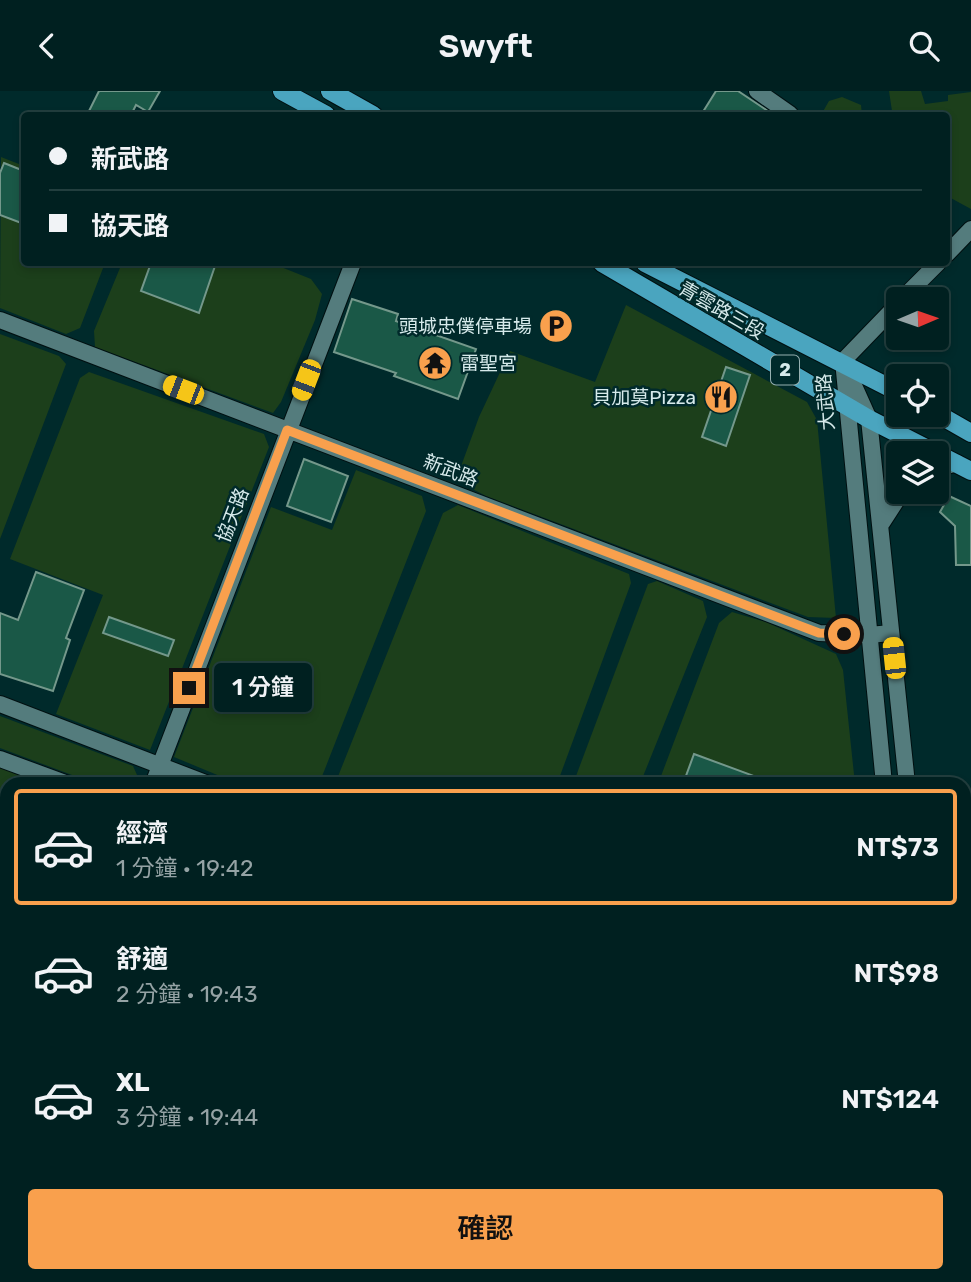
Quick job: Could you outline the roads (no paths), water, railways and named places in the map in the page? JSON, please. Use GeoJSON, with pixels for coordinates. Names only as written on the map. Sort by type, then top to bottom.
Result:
{"type":"FeatureCollection","features":[{"type":"Feature","properties":{"kind":"main road"},"geometry":{"type":"LineString","coordinates":[[282,91],[322,112]]}},
{"type":"Feature","properties":{"kind":"main road"},"geometry":{"type":"LineString","coordinates":[[336,92],[368,112]]}},
{"type":"Feature","properties":{"kind":"main road","name":"青雲路三段"},"geometry":{"type":"LineString","coordinates":[[607,266],[869,419],[964,467]]}},
{"type":"Feature","properties":{"kind":"main road","name":"青雲路三段"},"geometry":{"type":"LineString","coordinates":[[651,266],[844,361],[886,385]]}},
{"type":"Feature","properties":{"kind":"main road"},"geometry":{"type":"LineString","coordinates":[[949,420],[971,433]]}},
{"type":"Feature","properties":{"kind":"street"},"geometry":{"type":"LineString","coordinates":[[757,91],[787,112]]}},
{"type":"Feature","properties":{"kind":"street"},"geometry":{"type":"LineString","coordinates":[[329,112],[336,92]]}},
{"type":"Feature","properties":{"kind":"street"},"geometry":{"type":"LineString","coordinates":[[950,251],[971,229]]}},
{"type":"Feature","properties":{"kind":"street","name":"協天路"},"geometry":{"type":"LineString","coordinates":[[156,777],[352,266]]}},
{"type":"Feature","properties":{"kind":"street"},"geometry":{"type":"LineString","coordinates":[[914,287],[935,266]]}},
{"type":"Feature","properties":{"kind":"street"},"geometry":{"type":"LineString","coordinates":[[844,361],[886,317]]}},
{"type":"Feature","properties":{"kind":"street","name":"新武路"},"geometry":{"type":"LineString","coordinates":[[0,320],[819,633],[891,633]]}},
{"type":"Feature","properties":{"kind":"street","name":"大武路"},"geometry":{"type":"LineString","coordinates":[[844,361],[845,404],[883,777]]}},
{"type":"Feature","properties":{"kind":"street","name":"大武路"},"geometry":{"type":"LineString","coordinates":[[844,361],[869,419],[882,523],[906,777]]}},
{"type":"Feature","properties":{"kind":"street"},"geometry":{"type":"LineString","coordinates":[[882,523],[894,504]]}},
{"type":"Feature","properties":{"kind":"street"},"geometry":{"type":"LineString","coordinates":[[0,703],[189,777]]}},
{"type":"Feature","properties":{"kind":"street"},"geometry":{"type":"LineString","coordinates":[[0,759],[49,777]]}},
{"type":"Feature","properties":{"kind":"place","name":"頭城忠僕停車場"},"geometry":{"type":"Point","coordinates":[556,326]}},
{"type":"Feature","properties":{"kind":"place","name":"雷聖宮"},"geometry":{"type":"Point","coordinates":[435,363]}},
{"type":"Feature","properties":{"kind":"place","name":"貝加莫Pizza"},"geometry":{"type":"Point","coordinates":[721,397]}}]}
